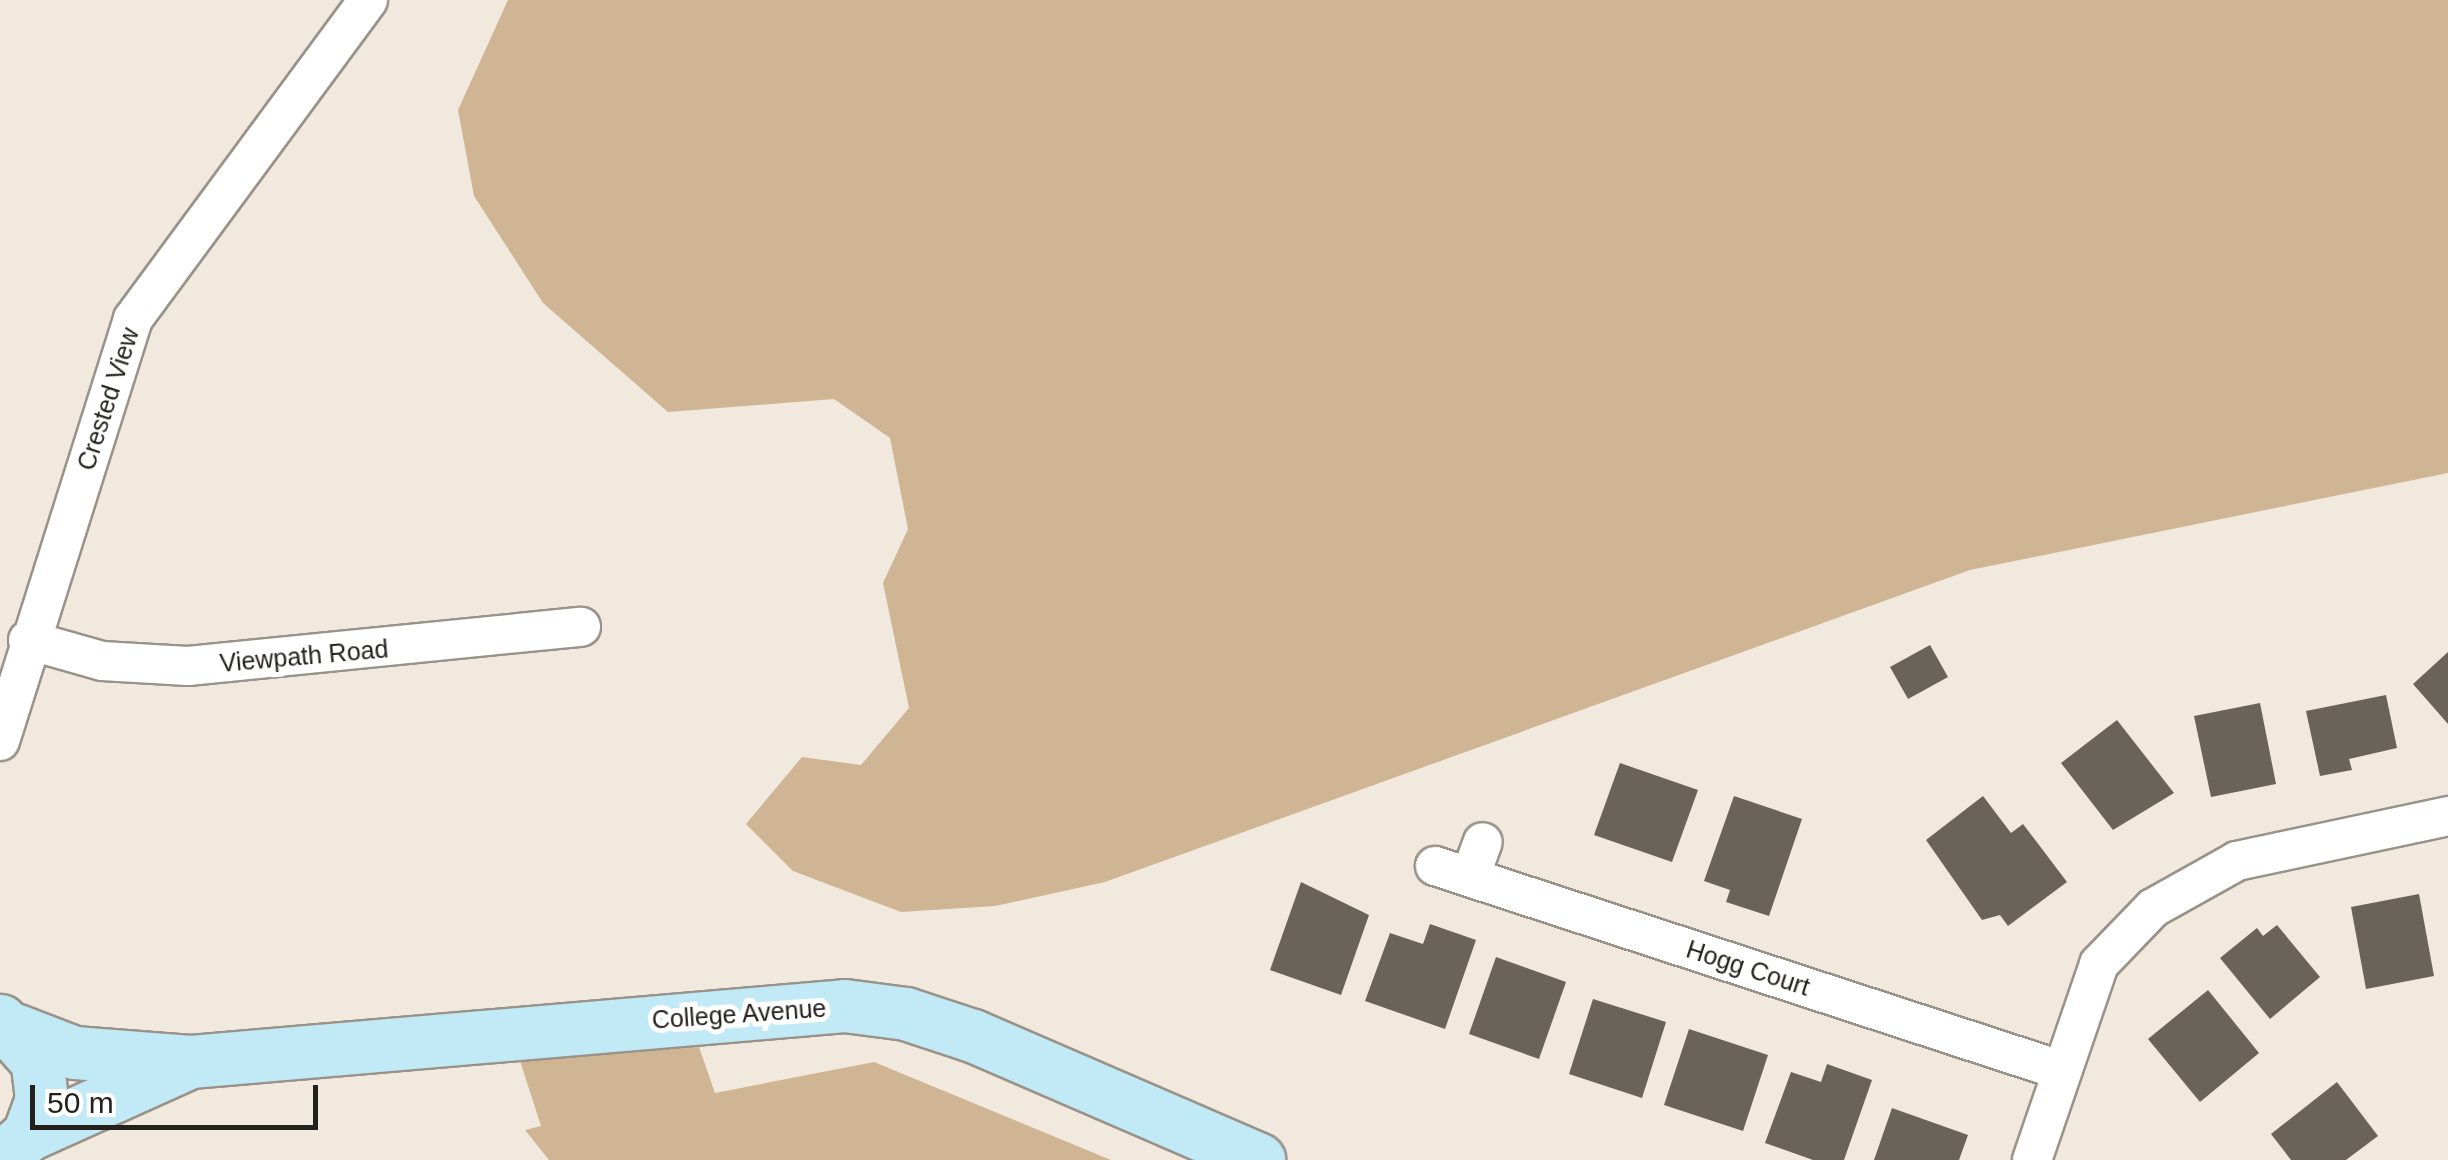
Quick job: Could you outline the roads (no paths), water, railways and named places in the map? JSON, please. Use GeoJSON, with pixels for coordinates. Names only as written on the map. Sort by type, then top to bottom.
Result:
{"type":"FeatureCollection","features":[{"type":"Feature","properties":{"kind":"street","name":"Crested View"},"geometry":{"type":"LineString","coordinates":[[0,742],[28,640],[133,319],[368,0]]}},
{"type":"Feature","properties":{"kind":"street","name":"Viewpath Road"},"geometry":{"type":"LineString","coordinates":[[28,640],[102,660],[188,666],[582,628]]}},
{"type":"Feature","properties":{"kind":"street"},"geometry":{"type":"LineString","coordinates":[[2032,1160],[2099,964],[2153,908],[2237,860],[2448,816]]}},
{"type":"Feature","properties":{"kind":"street","name":"Hogg Court"},"geometry":{"type":"LineString","coordinates":[[1462,861],[2060,1070]]}},
{"type":"Feature","properties":{"kind":"street","name":"College Avenue"},"geometry":{"type":"LineString","coordinates":[[8,1025],[75,1052],[191,1062],[845,1006],[906,1014],[974,1036],[1259,1160]]}},
{"type":"Feature","properties":{"kind":"street","name":"College Avenue"},"geometry":{"type":"LineString","coordinates":[[8,1025],[36,1061],[42,1099],[14,1148]]}},
{"type":"Feature","properties":{"kind":"street","name":"College Avenue"},"geometry":{"type":"LineString","coordinates":[[14,1148],[191,1062]]}}]}
